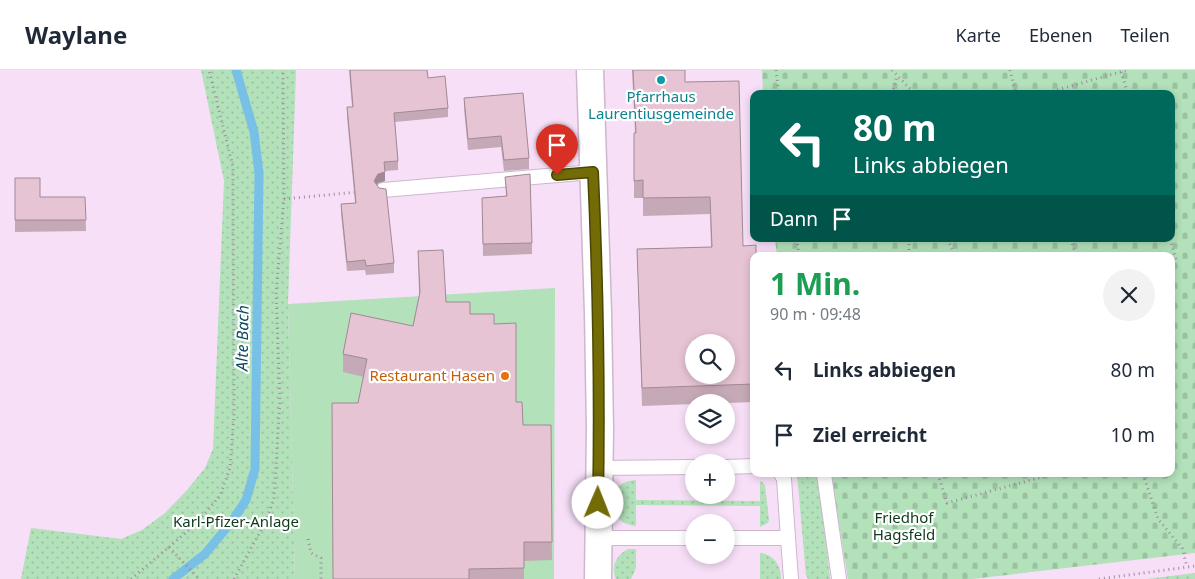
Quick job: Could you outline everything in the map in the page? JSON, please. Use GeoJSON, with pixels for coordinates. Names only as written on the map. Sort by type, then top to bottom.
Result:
{"type":"FeatureCollection","features":[{"type":"Feature","properties":{"kind":"street"},"geometry":{"type":"LineString","coordinates":[[590,70],[598,313],[598,579]]}},
{"type":"Feature","properties":{"kind":"lane"},"geometry":{"type":"LineString","coordinates":[[383,190],[593,172]]}},
{"type":"Feature","properties":{"kind":"lane"},"geometry":{"type":"LineString","coordinates":[[735,466],[750,466]]}},
{"type":"Feature","properties":{"kind":"lane"},"geometry":{"type":"LineString","coordinates":[[599,468],[685,467]]}},
{"type":"Feature","properties":{"kind":"lane"},"geometry":{"type":"LineString","coordinates":[[783,477],[791,579]]}},
{"type":"Feature","properties":{"kind":"lane"},"geometry":{"type":"LineString","coordinates":[[824,477],[839,579]]}},
{"type":"Feature","properties":{"kind":"lane"},"geometry":{"type":"LineString","coordinates":[[598,538],[685,538]]}},
{"type":"Feature","properties":{"kind":"lane"},"geometry":{"type":"LineString","coordinates":[[735,538],[788,538]]}},
{"type":"Feature","properties":{"kind":"path"},"geometry":{"type":"LineString","coordinates":[[130,579],[195,525],[220,496],[230,468],[234,416],[233,168],[209,70]]}},
{"type":"Feature","properties":{"kind":"path"},"geometry":{"type":"LineString","coordinates":[[234,579],[265,523],[274,498],[280,399],[276,294],[284,199],[282,70]]}},
{"type":"Feature","properties":{"kind":"path"},"geometry":{"type":"LineString","coordinates":[[776,70],[778,90]]}},
{"type":"Feature","properties":{"kind":"path"},"geometry":{"type":"LineString","coordinates":[[892,70],[911,90]]}},
{"type":"Feature","properties":{"kind":"path"},"geometry":{"type":"LineString","coordinates":[[1010,70],[1015,90]]}},
{"type":"Feature","properties":{"kind":"path"},"geometry":{"type":"LineString","coordinates":[[1057,90],[1127,70]]}},
{"type":"Feature","properties":{"kind":"path"},"geometry":{"type":"LineString","coordinates":[[1122,72],[1127,90]]}},
{"type":"Feature","properties":{"kind":"path"},"geometry":{"type":"LineString","coordinates":[[893,90],[898,76]]}},
{"type":"Feature","properties":{"kind":"path"},"geometry":{"type":"LineString","coordinates":[[284,199],[383,190]]}},
{"type":"Feature","properties":{"kind":"path"},"geometry":{"type":"LineString","coordinates":[[939,477],[946,503],[1041,477]]}},
{"type":"Feature","properties":{"kind":"path"},"geometry":{"type":"LineString","coordinates":[[1144,477],[1158,519],[1182,548],[1187,567]]}},
{"type":"Feature","properties":{"kind":"path"},"geometry":{"type":"LineString","coordinates":[[308,539],[311,553],[321,558],[321,579]]}},
{"type":"Feature","properties":{"kind":"path"},"geometry":{"type":"LineString","coordinates":[[170,547],[199,579]]}},
{"type":"Feature","properties":{"kind":"path"},"geometry":{"type":"LineString","coordinates":[[1099,579],[1195,566]]}},
{"type":"Feature","properties":{"kind":"green space","name":"Karl-Pfizer-Anlage"},"geometry":{"type":"Polygon","coordinates":[[[201,70],[296,70],[288,304],[295,579],[21,579],[31,528],[121,539],[142,530],[165,513],[187,490],[205,468],[213,449],[224,181],[201,70]]]}},
{"type":"Feature","properties":{"kind":"green space","name":"Friedhof Hagsfeld"},"geometry":{"type":"Polygon","coordinates":[[[762,70],[1195,70],[1195,553],[972,579],[848,579],[831,477],[1175,477],[1175,252],[777,252],[775,242],[1175,242],[1175,90],[763,90],[762,70]]]}},
{"type":"Feature","properties":{"kind":"green space"},"geometry":{"type":"Polygon","coordinates":[[[555,288],[554,579],[295,579],[288,304],[555,288]]]}},
{"type":"Feature","properties":{"kind":"green space"},"geometry":{"type":"Polygon","coordinates":[[[797,477],[818,477],[830,579],[808,579],[806,575],[797,477]]]}},
{"type":"Feature","properties":{"kind":"green space"},"geometry":{"type":"Polygon","coordinates":[[[636,480],[636,500],[685,500],[685,504],[735,504],[735,501],[760,501],[760,481],[765,485],[769,520],[768,523],[760,527],[760,506],[636,505],[636,526],[625,523],[618,518],[613,510],[613,494],[625,482],[636,480]]]}},
{"type":"Feature","properties":{"kind":"green space"},"geometry":{"type":"Polygon","coordinates":[[[628,549],[636,549],[636,568],[631,579],[616,579],[614,565],[621,554],[628,549]]]}},
{"type":"Feature","properties":{"kind":"green space"},"geometry":{"type":"Polygon","coordinates":[[[760,553],[773,558],[780,569],[781,579],[760,579],[760,553]]]}},
{"type":"Feature","properties":{"kind":"green space"},"geometry":{"type":"Polygon","coordinates":[[[1195,573],[1195,579],[1147,579],[1195,573]]]}},
{"type":"Feature","properties":{"kind":"building"},"geometry":{"type":"Polygon","coordinates":[[[350,70],[427,70],[428,78],[445,76],[448,108],[394,113],[398,161],[384,162],[385,172],[378,174],[374,181],[379,188],[386,189],[394,263],[366,266],[365,260],[347,262],[341,204],[356,203],[347,107],[353,107],[350,70]]]}},
{"type":"Feature","properties":{"kind":"building"},"geometry":{"type":"Polygon","coordinates":[[[633,70],[685,70],[685,82],[739,81],[743,246],[756,245],[756,252],[750,252],[750,384],[642,388],[637,249],[712,247],[710,197],[643,198],[643,180],[634,181],[634,133],[636,133],[633,70]]]}},
{"type":"Feature","properties":{"kind":"building"},"geometry":{"type":"Polygon","coordinates":[[[523,93],[529,158],[504,160],[501,136],[468,139],[464,98],[523,93]]]}},
{"type":"Feature","properties":{"kind":"building"},"geometry":{"type":"Polygon","coordinates":[[[530,174],[532,243],[483,244],[482,198],[507,196],[505,177],[530,174]]]}},
{"type":"Feature","properties":{"kind":"building"},"geometry":{"type":"Polygon","coordinates":[[[15,178],[40,178],[40,197],[85,197],[86,220],[15,220],[15,178]]]}},
{"type":"Feature","properties":{"kind":"building"},"geometry":{"type":"Polygon","coordinates":[[[443,250],[446,302],[470,302],[470,314],[494,314],[494,324],[516,323],[516,402],[522,402],[523,425],[551,425],[552,542],[524,542],[524,568],[469,569],[469,579],[333,579],[332,403],[358,403],[367,359],[343,354],[351,313],[413,326],[420,292],[418,251],[443,250]]]}},
{"type":"Feature","properties":{"kind":"waterway","name":"Alte Bach"},"geometry":{"type":"LineString","coordinates":[[173,579],[205,554],[233,520],[246,500],[255,469],[259,173],[254,132],[236,70]]}},
{"type":"Feature","properties":{"kind":"place","name":"Pfarrhaus Laurentiusgemeinde"},"geometry":{"type":"Point","coordinates":[661,80]}},
{"type":"Feature","properties":{"kind":"place","name":"Restaurant Hasen"},"geometry":{"type":"Point","coordinates":[505,376]}},
{"type":"Feature","properties":{"kind":"route"},"geometry":{"type":"LineString","coordinates":[[557,175],[593,172],[600,429],[598,503]]}}]}
